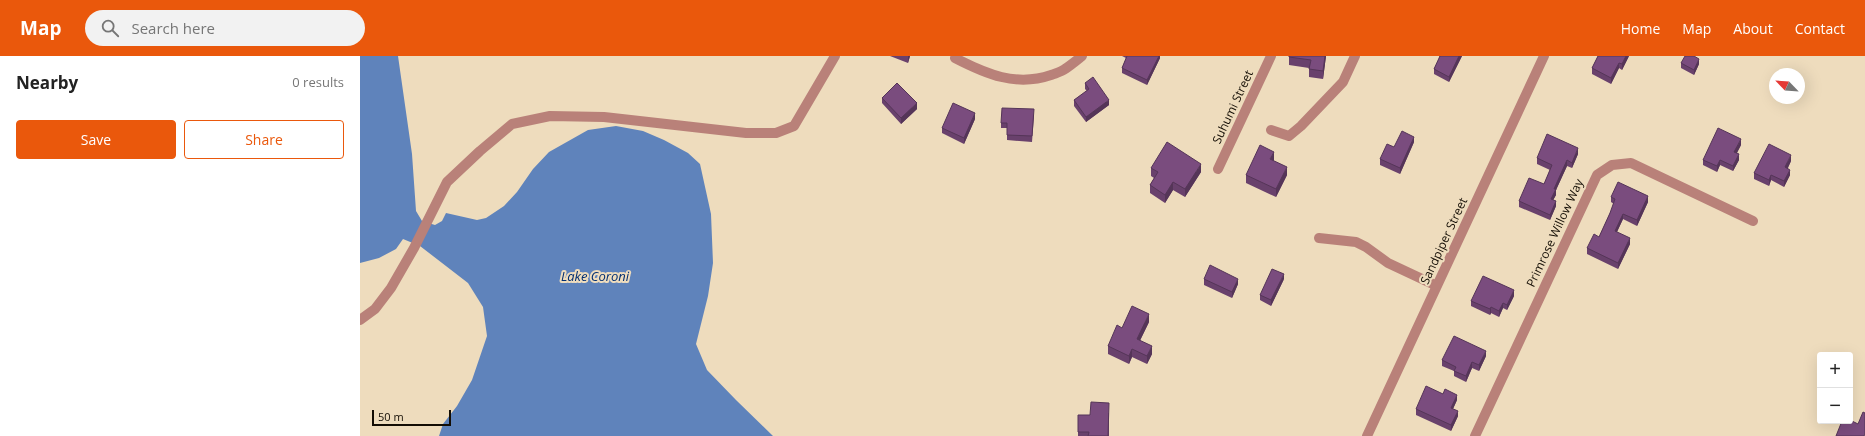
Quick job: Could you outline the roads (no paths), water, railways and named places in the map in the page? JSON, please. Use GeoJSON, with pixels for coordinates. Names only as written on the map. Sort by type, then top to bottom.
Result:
{"type":"FeatureCollection","features":[{"type":"Feature","properties":{"kind":"street"},"geometry":{"type":"LineString","coordinates":[[360,320],[375,309],[391,288],[429,220],[447,182],[512,124],[550,116],[604,118],[746,133],[776,133],[794,126],[835,56]]}},
{"type":"Feature","properties":{"kind":"street"},"geometry":{"type":"LineString","coordinates":[[954,58],[980,71],[999,77],[1021,80],[1042,78],[1064,70],[1082,56]]}},
{"type":"Feature","properties":{"kind":"street","name":"Suhumi Street"},"geometry":{"type":"LineString","coordinates":[[1218,169],[1270,56]]}},
{"type":"Feature","properties":{"kind":"street"},"geometry":{"type":"LineString","coordinates":[[1271,130],[1289,136],[1301,126],[1343,82],[1355,56]]}},
{"type":"Feature","properties":{"kind":"street","name":"Sandpiper Street"},"geometry":{"type":"LineString","coordinates":[[1367,436],[1544,56]]}},
{"type":"Feature","properties":{"kind":"street","name":"Primrose Willow Way"},"geometry":{"type":"LineString","coordinates":[[1475,436],[1597,176],[1612,165],[1631,163],[1753,221]]}},
{"type":"Feature","properties":{"kind":"street"},"geometry":{"type":"LineString","coordinates":[[1319,238],[1356,242],[1366,247],[1388,263],[1437,286]]}},
{"type":"Feature","properties":{"kind":"water","name":"Lake Coroni"},"geometry":{"type":"Polygon","coordinates":[[[360,56],[398,56],[412,154],[416,211],[422,221],[435,225],[442,221],[446,213],[477,220],[486,218],[504,206],[517,192],[533,169],[549,152],[588,130],[616,126],[643,131],[688,153],[700,164],[711,214],[713,263],[708,296],[696,344],[707,370],[773,436],[439,436],[443,424],[457,406],[472,380],[487,336],[483,307],[468,283],[420,246],[403,239],[396,249],[379,258],[360,263],[360,56]]]}}]}
